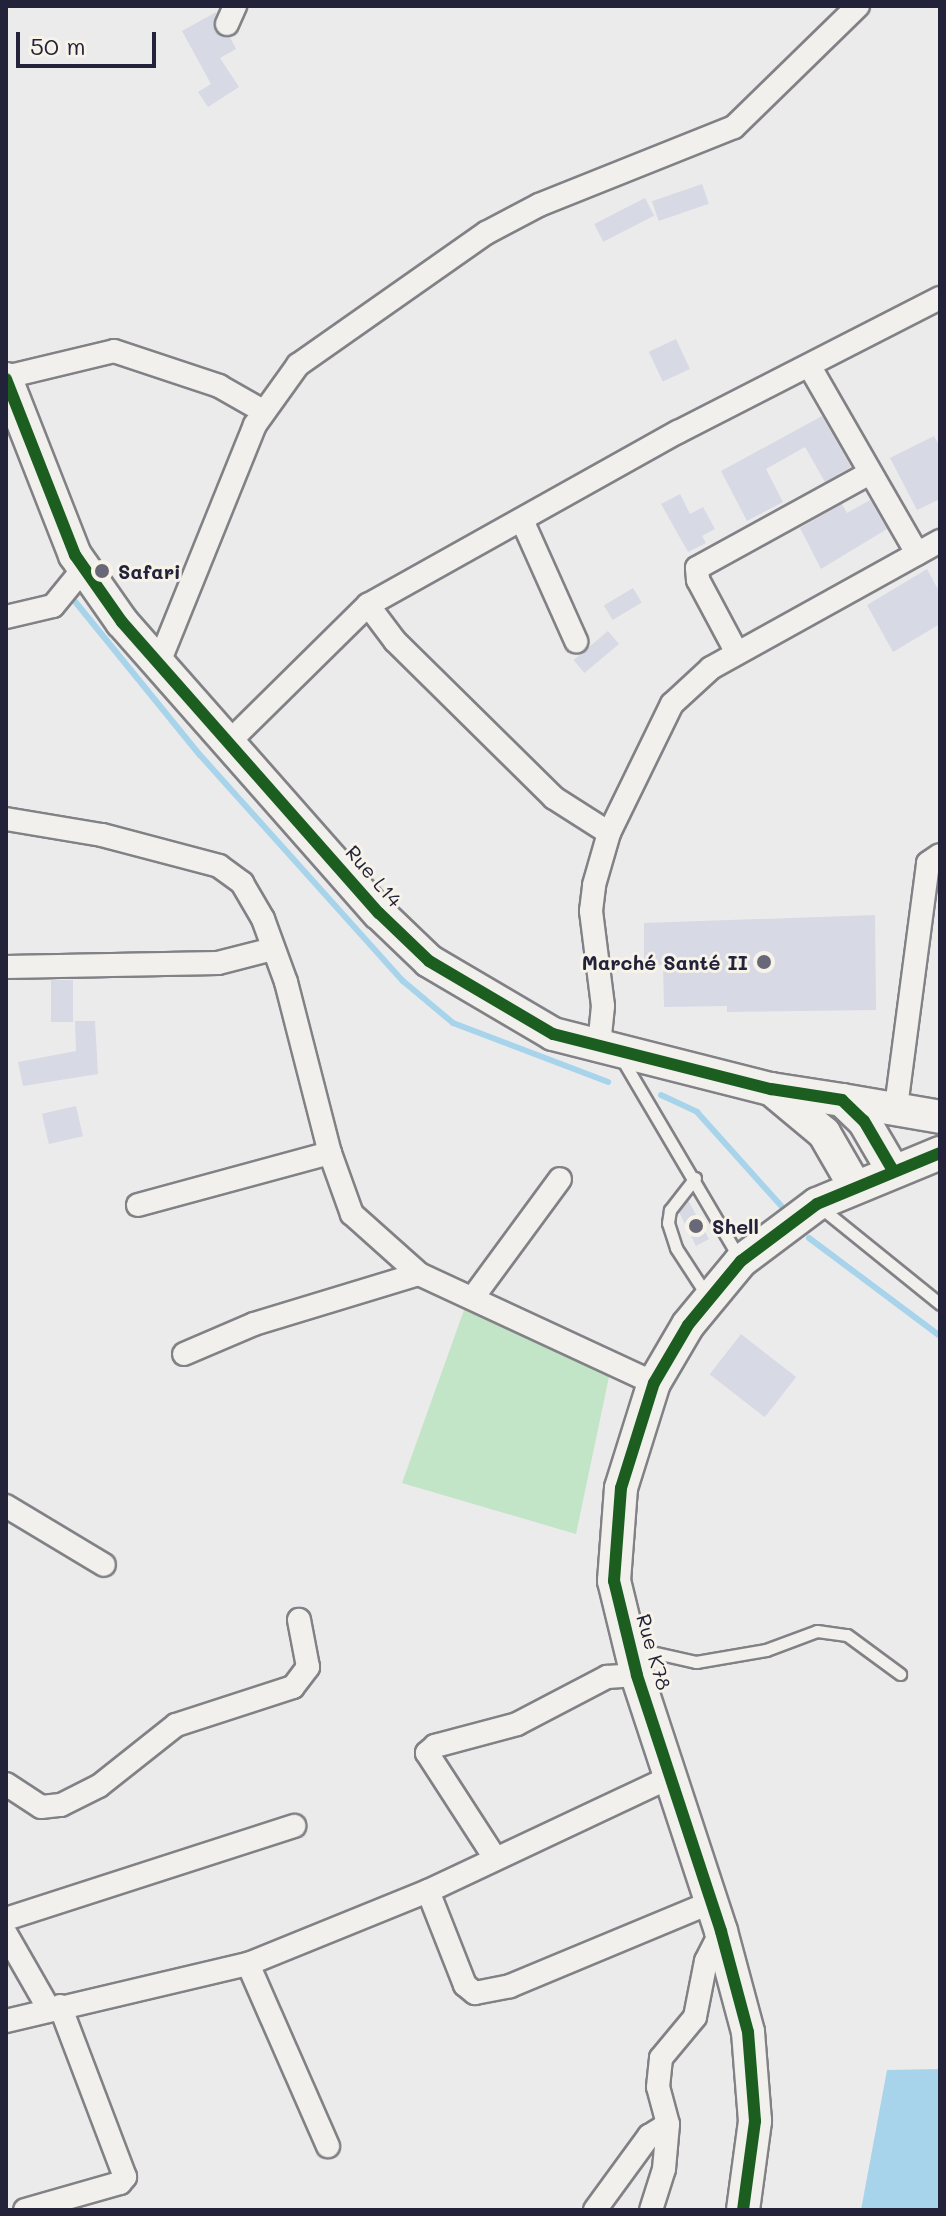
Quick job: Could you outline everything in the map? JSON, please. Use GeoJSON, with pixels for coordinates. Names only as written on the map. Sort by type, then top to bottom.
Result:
{"type":"FeatureCollection","features":[{"type":"Feature","properties":{"kind":"street"},"geometry":{"type":"LineString","coordinates":[[158,665],[207,533],[263,411],[298,365],[486,233],[539,205],[734,127],[858,6]]}},
{"type":"Feature","properties":{"kind":"street"},"geometry":{"type":"LineString","coordinates":[[228,743],[368,605],[678,432],[940,298]]}},
{"type":"Feature","properties":{"kind":"street"},"geometry":{"type":"LineString","coordinates":[[7,383],[114,351],[219,386],[263,411]]}},
{"type":"Feature","properties":{"kind":"street"},"geometry":{"type":"LineString","coordinates":[[810,367],[917,553]]}},
{"type":"Feature","properties":{"kind":"street","name":"Rue L14"},"geometry":{"type":"LineString","coordinates":[[7,383],[84,568],[158,665],[429,961],[536,1027],[608,1049],[771,1089],[896,1107],[940,1117]]}},
{"type":"Feature","properties":{"kind":"street"},"geometry":{"type":"LineString","coordinates":[[737,653],[698,580],[697,568],[870,473]]}},
{"type":"Feature","properties":{"kind":"street"},"geometry":{"type":"LineString","coordinates":[[522,520],[576,641]]}},
{"type":"Feature","properties":{"kind":"street"},"geometry":{"type":"LineString","coordinates":[[608,1049],[591,911],[609,833],[672,704],[684,687],[737,653],[940,541]]}},
{"type":"Feature","properties":{"kind":"street"},"geometry":{"type":"LineString","coordinates":[[6,617],[53,606],[84,568]]}},
{"type":"Feature","properties":{"kind":"street"},"geometry":{"type":"LineString","coordinates":[[368,605],[395,641],[554,798],[609,833]]}},
{"type":"Feature","properties":{"kind":"street"},"geometry":{"type":"LineString","coordinates":[[6,819],[102,835],[219,866],[242,883],[286,982],[330,1153],[352,1214],[419,1274],[474,1296],[536,1332],[654,1383]]}},
{"type":"Feature","properties":{"kind":"street"},"geometry":{"type":"LineString","coordinates":[[896,1107],[928,863],[940,855]]}},
{"type":"Feature","properties":{"kind":"street"},"geometry":{"type":"LineString","coordinates":[[6,967],[218,963],[273,949]]}},
{"type":"Feature","properties":{"kind":"street","name":"Rue L14"},"geometry":{"type":"LineString","coordinates":[[771,1089],[824,1133],[854,1185]]}},
{"type":"Feature","properties":{"kind":"street"},"geometry":{"type":"LineString","coordinates":[[842,1100],[864,1121],[892,1169]]}},
{"type":"Feature","properties":{"kind":"street"},"geometry":{"type":"LineString","coordinates":[[138,1205],[330,1153]]}},
{"type":"Feature","properties":{"kind":"street","name":"Rue K78"},"geometry":{"type":"LineString","coordinates":[[743,2210],[755,2121],[754,2074],[717,1916],[634,1661],[614,1581],[616,1518],[630,1452],[654,1383],[708,1297],[741,1261],[817,1204],[892,1169],[940,1153]]}},
{"type":"Feature","properties":{"kind":"street"},"geometry":{"type":"LineString","coordinates":[[474,1296],[560,1179]]}},
{"type":"Feature","properties":{"kind":"street"},"geometry":{"type":"LineString","coordinates":[[184,1354],[254,1324],[419,1274]]}},
{"type":"Feature","properties":{"kind":"street"},"geometry":{"type":"LineString","coordinates":[[6,1506],[104,1565]]}},
{"type":"Feature","properties":{"kind":"street"},"geometry":{"type":"LineString","coordinates":[[6,1784],[41,1807],[61,1805],[99,1786],[176,1725],[293,1687],[308,1667],[299,1620]]}},
{"type":"Feature","properties":{"kind":"street"},"geometry":{"type":"LineString","coordinates":[[495,1858],[427,1753],[435,1746],[517,1724],[634,1661]]}},
{"type":"Feature","properties":{"kind":"street"},"geometry":{"type":"LineString","coordinates":[[6,2021],[248,1964],[428,1891],[672,1776]]}},
{"type":"Feature","properties":{"kind":"street"},"geometry":{"type":"LineString","coordinates":[[6,1919],[294,1826]]}},
{"type":"Feature","properties":{"kind":"street"},"geometry":{"type":"LineString","coordinates":[[428,1891],[465,1985],[475,1993],[510,1986],[717,1916]]}},
{"type":"Feature","properties":{"kind":"street"},"geometry":{"type":"LineString","coordinates":[[651,2210],[664,2169],[668,2124],[658,2087],[661,2058],[695,2017],[717,1916]]}},
{"type":"Feature","properties":{"kind":"street"},"geometry":{"type":"LineString","coordinates":[[6,1934],[55,2007],[125,2177],[120,2183],[25,2210]]}},
{"type":"Feature","properties":{"kind":"street"},"geometry":{"type":"LineString","coordinates":[[248,1964],[328,2146]]}},
{"type":"Feature","properties":{"kind":"street"},"geometry":{"type":"LineString","coordinates":[[595,2210],[639,2148],[668,2124]]}},
{"type":"Feature","properties":{"kind":"lane"},"geometry":{"type":"LineString","coordinates":[[608,1049],[695,1178],[741,1261]]}},
{"type":"Feature","properties":{"kind":"lane"},"geometry":{"type":"LineString","coordinates":[[695,1178],[670,1210],[668,1223],[676,1248],[708,1297]]}},
{"type":"Feature","properties":{"kind":"lane"},"geometry":{"type":"LineString","coordinates":[[817,1204],[940,1304]]}},
{"type":"Feature","properties":{"kind":"lane"},"geometry":{"type":"LineString","coordinates":[[634,1661],[696,1662],[766,1650],[817,1631],[847,1635],[900,1674]]}},
{"type":"Feature","properties":{"kind":"green space"},"geometry":{"type":"Polygon","coordinates":[[[464,1310],[610,1372],[576,1534],[402,1483],[464,1310]]]}},
{"type":"Feature","properties":{"kind":"water"},"geometry":{"type":"Polygon","coordinates":[[[940,2069],[940,2210],[861,2210],[887,2070],[940,2069]]]}},
{"type":"Feature","properties":{"kind":"building"},"geometry":{"type":"Polygon","coordinates":[[[216,12],[215,32],[230,37],[236,49],[220,58],[239,87],[208,107],[198,92],[211,84],[182,31],[216,12]]]}},
{"type":"Feature","properties":{"kind":"building"},"geometry":{"type":"Polygon","coordinates":[[[702,184],[709,204],[659,221],[652,201],[702,184]]]}},
{"type":"Feature","properties":{"kind":"building"},"geometry":{"type":"Polygon","coordinates":[[[645,198],[654,216],[603,242],[594,224],[645,198]]]}},
{"type":"Feature","properties":{"kind":"building"},"geometry":{"type":"Polygon","coordinates":[[[676,339],[690,369],[663,382],[649,352],[676,339]]]}},
{"type":"Feature","properties":{"kind":"building"},"geometry":{"type":"Polygon","coordinates":[[[822,416],[851,467],[825,482],[805,447],[766,469],[783,502],[747,521],[721,471],[822,416]]]}},
{"type":"Feature","properties":{"kind":"building"},"geometry":{"type":"Polygon","coordinates":[[[934,436],[940,447],[940,499],[917,510],[890,458],[934,436]]]}},
{"type":"Feature","properties":{"kind":"building"},"geometry":{"type":"Polygon","coordinates":[[[680,494],[690,514],[703,507],[715,529],[702,536],[706,543],[688,552],[661,504],[680,494]]]}},
{"type":"Feature","properties":{"kind":"building"},"geometry":{"type":"Polygon","coordinates":[[[870,500],[887,529],[821,569],[800,528],[842,504],[847,513],[870,500]]]}},
{"type":"Feature","properties":{"kind":"building"},"geometry":{"type":"Polygon","coordinates":[[[927,569],[940,593],[940,624],[893,652],[867,605],[927,569]]]}},
{"type":"Feature","properties":{"kind":"building"},"geometry":{"type":"Polygon","coordinates":[[[633,588],[642,603],[613,620],[604,606],[633,588]]]}},
{"type":"Feature","properties":{"kind":"building"},"geometry":{"type":"Polygon","coordinates":[[[608,631],[619,644],[584,673],[574,660],[608,631]]]}},
{"type":"Feature","properties":{"kind":"building"},"geometry":{"type":"Polygon","coordinates":[[[875,915],[876,1010],[727,1012],[727,1006],[664,1007],[663,965],[644,966],[644,923],[875,915]]]}},
{"type":"Feature","properties":{"kind":"building"},"geometry":{"type":"Polygon","coordinates":[[[51,980],[73,980],[73,1022],[51,1022],[51,980]]]}},
{"type":"Feature","properties":{"kind":"building"},"geometry":{"type":"Polygon","coordinates":[[[75,1021],[95,1021],[98,1074],[23,1086],[18,1062],[76,1051],[75,1021]]]}},
{"type":"Feature","properties":{"kind":"building"},"geometry":{"type":"Polygon","coordinates":[[[76,1106],[83,1136],[49,1144],[42,1114],[76,1106]]]}},
{"type":"Feature","properties":{"kind":"building"},"geometry":{"type":"Polygon","coordinates":[[[688,1200],[709,1239],[696,1246],[679,1212],[688,1200]]]}},
{"type":"Feature","properties":{"kind":"building"},"geometry":{"type":"Polygon","coordinates":[[[741,1334],[796,1377],[765,1417],[710,1374],[741,1334]]]}},
{"type":"Feature","properties":{"kind":"waterway"},"geometry":{"type":"LineString","coordinates":[[73,599],[200,755],[403,981],[453,1023],[608,1082]]}},
{"type":"Feature","properties":{"kind":"waterway"},"geometry":{"type":"LineString","coordinates":[[661,1095],[697,1112],[783,1208]]}},
{"type":"Feature","properties":{"kind":"waterway"},"geometry":{"type":"LineString","coordinates":[[809,1238],[940,1336]]}},
{"type":"Feature","properties":{"kind":"cycle path"},"geometry":{"type":"LineString","coordinates":[[6,379],[75,555],[122,622],[379,913],[429,961],[553,1034],[771,1089],[842,1100],[864,1121],[892,1169]]}},
{"type":"Feature","properties":{"kind":"cycle path"},"geometry":{"type":"LineString","coordinates":[[743,2210],[755,2121],[748,2032],[721,1931],[637,1675],[614,1581],[621,1488],[654,1383],[688,1325],[741,1261],[817,1204],[940,1153]]}},
{"type":"Feature","properties":{"kind":"place","name":"Safari"},"geometry":{"type":"Point","coordinates":[102,571]}},
{"type":"Feature","properties":{"kind":"place","name":"Marché Santé II"},"geometry":{"type":"Point","coordinates":[764,962]}},
{"type":"Feature","properties":{"kind":"place","name":"Shell"},"geometry":{"type":"Point","coordinates":[696,1226]}}]}
